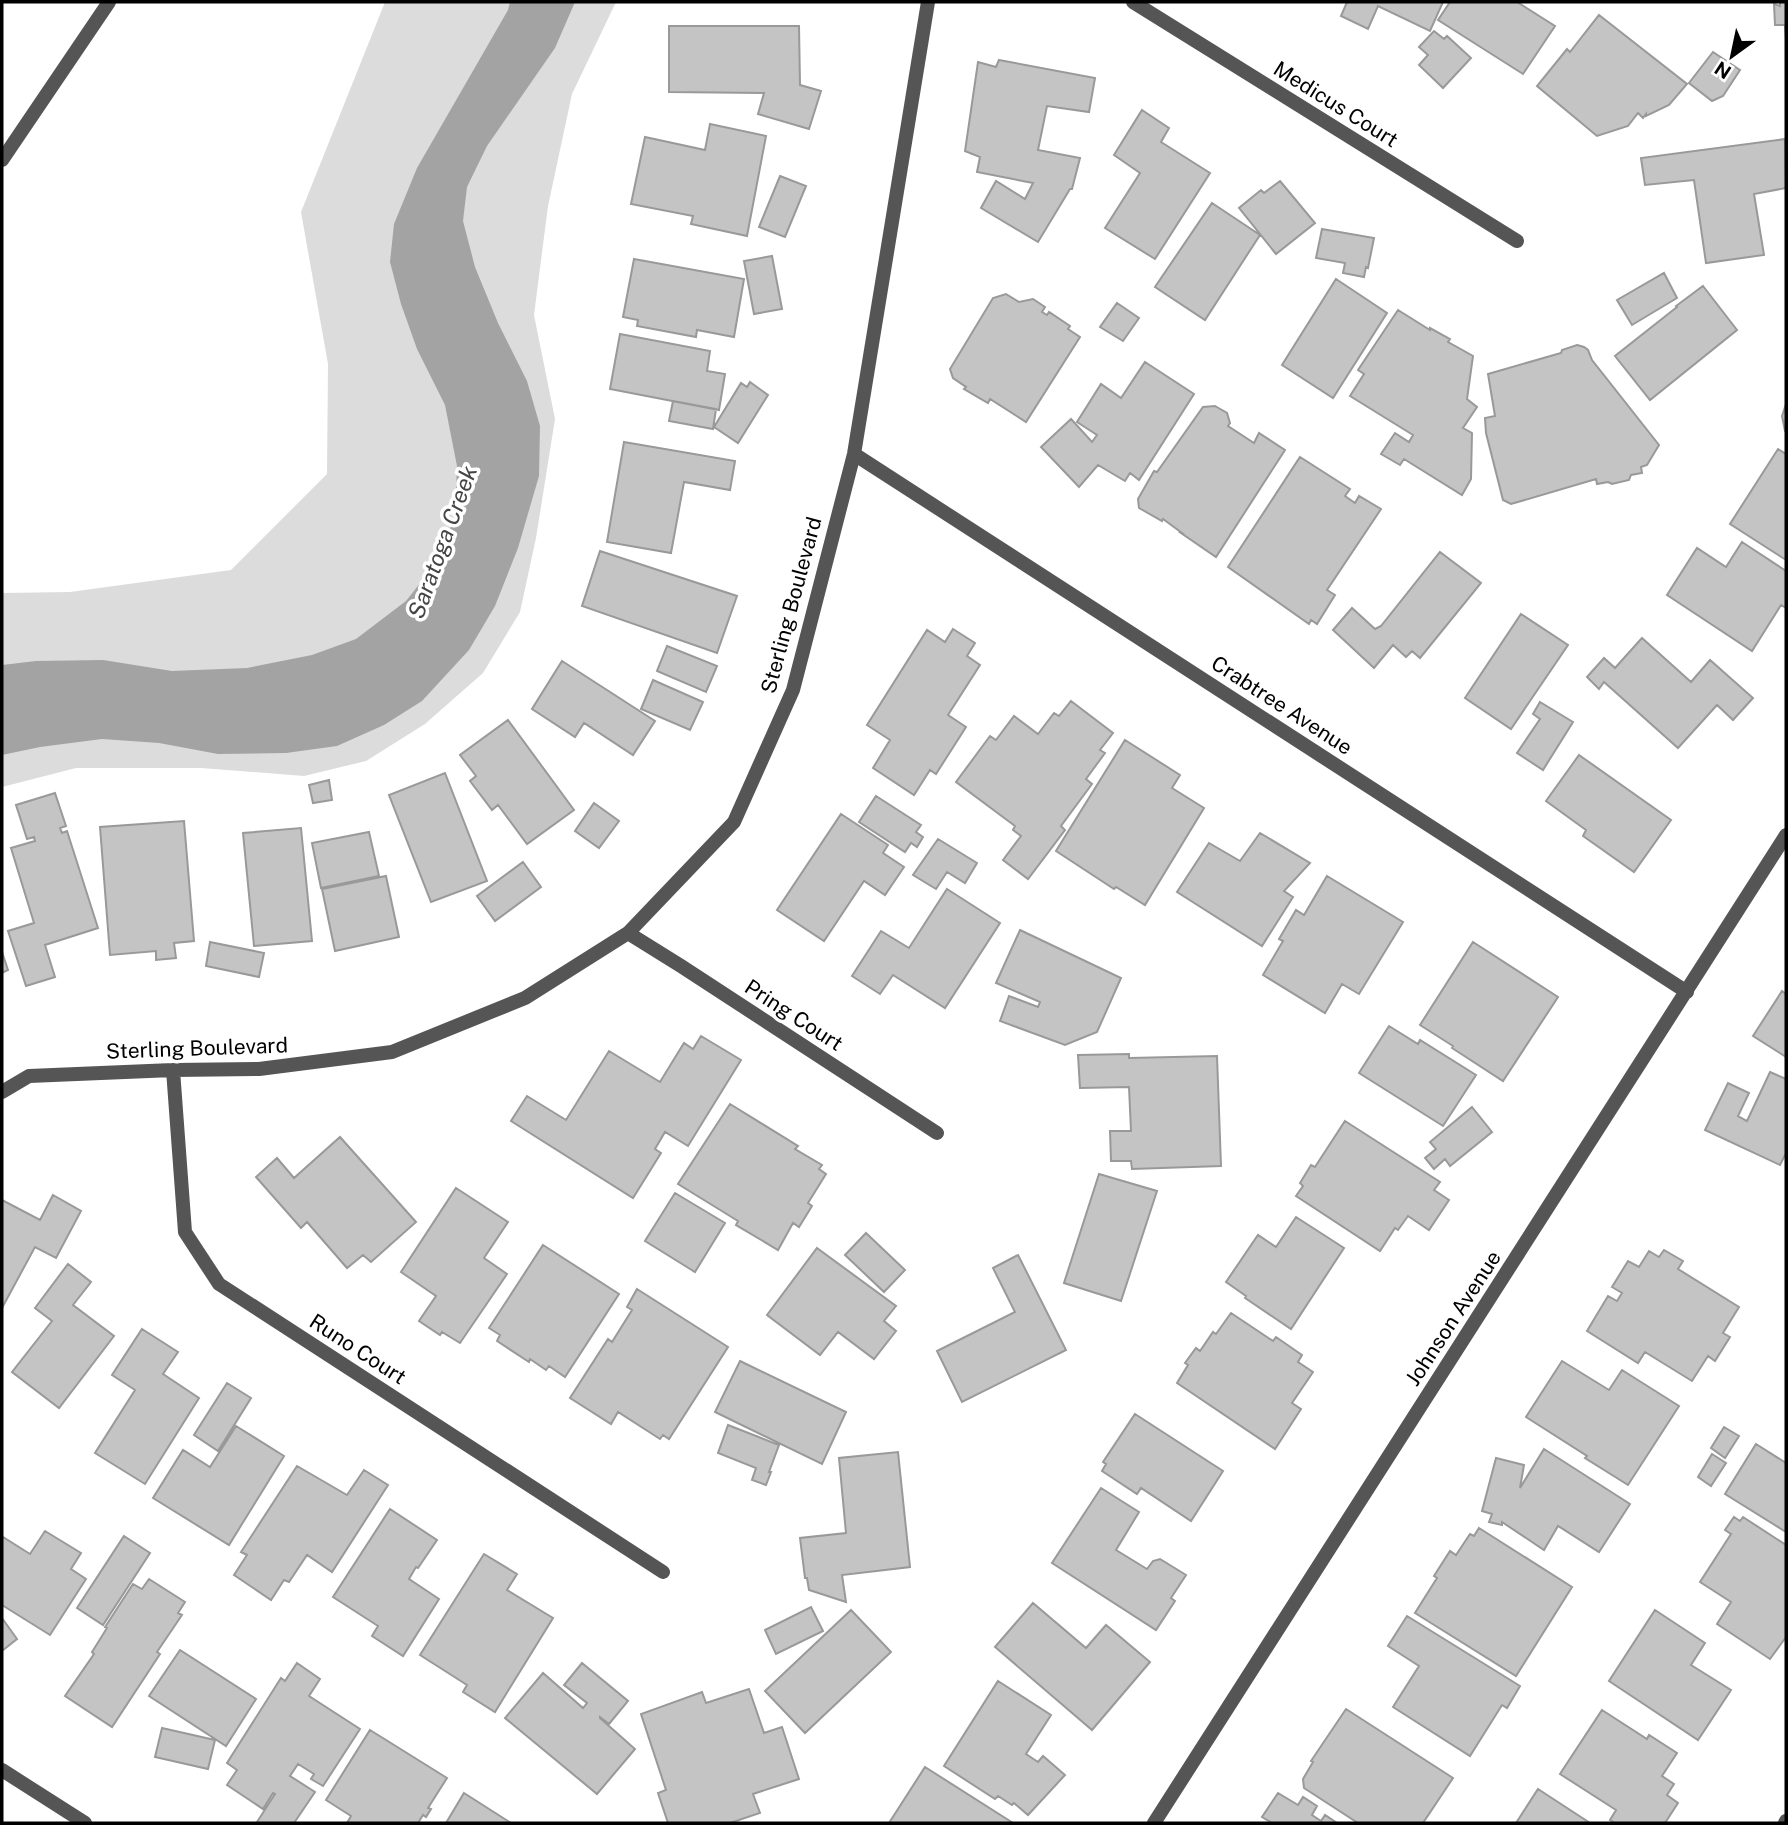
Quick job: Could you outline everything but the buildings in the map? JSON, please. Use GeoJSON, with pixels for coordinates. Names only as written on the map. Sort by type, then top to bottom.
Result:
{"type":"FeatureCollection","features":[{"type":"Feature","properties":{"kind":"street"},"geometry":{"type":"LineString","coordinates":[[2,160],[108,2]]}},
{"type":"Feature","properties":{"kind":"street","name":"Sterling Boulevard"},"geometry":{"type":"LineString","coordinates":[[2,1092],[29,1076],[259,1069],[392,1052],[525,998],[628,933],[734,822],[793,690],[854,454],[928,2]]}},
{"type":"Feature","properties":{"kind":"street","name":"Medicus Court"},"geometry":{"type":"LineString","coordinates":[[1133,2],[1517,241]]}},
{"type":"Feature","properties":{"kind":"street","name":"Crabtree Avenue"},"geometry":{"type":"LineString","coordinates":[[854,454],[1687,992]]}},
{"type":"Feature","properties":{"kind":"street","name":"Johnson Avenue"},"geometry":{"type":"LineString","coordinates":[[1154,1823],[1786,835]]}},
{"type":"Feature","properties":{"kind":"street","name":"Pring Court"},"geometry":{"type":"LineString","coordinates":[[628,933],[937,1133]]}},
{"type":"Feature","properties":{"kind":"street","name":"Runo Court"},"geometry":{"type":"LineString","coordinates":[[173,1070],[185,1232],[219,1284],[663,1572]]}},
{"type":"Feature","properties":{"kind":"street"},"geometry":{"type":"LineString","coordinates":[[2,1770],[85,1823]]}},
{"type":"Feature","properties":{"kind":"shaded area"},"geometry":{"type":"Polygon","coordinates":[[[385,2],[616,2],[572,94],[548,206],[534,315],[555,419],[536,538],[520,612],[483,673],[425,724],[366,761],[304,776],[201,768],[76,768],[2,787],[2,593],[70,592],[231,570],[327,474],[328,364],[301,212],[385,2]]]}},
{"type":"Feature","properties":{"kind":"shaded area"},"geometry":{"type":"Polygon","coordinates":[[[510,2],[575,2],[555,48],[487,146],[467,187],[463,221],[475,267],[498,323],[527,381],[540,426],[539,476],[518,548],[495,606],[469,650],[422,701],[384,725],[337,746],[286,753],[218,754],[159,743],[102,739],[2,755],[2,665],[36,661],[103,660],[172,671],[247,668],[312,655],[356,639],[406,601],[439,559],[455,515],[457,466],[445,405],[417,349],[390,262],[394,224],[417,168],[508,10],[510,2]]]}},
{"type":"Feature","properties":{"kind":"water label","name":"Saratoga Creek"},"geometry":{"type":"Point","coordinates":[442,542]}}]}
